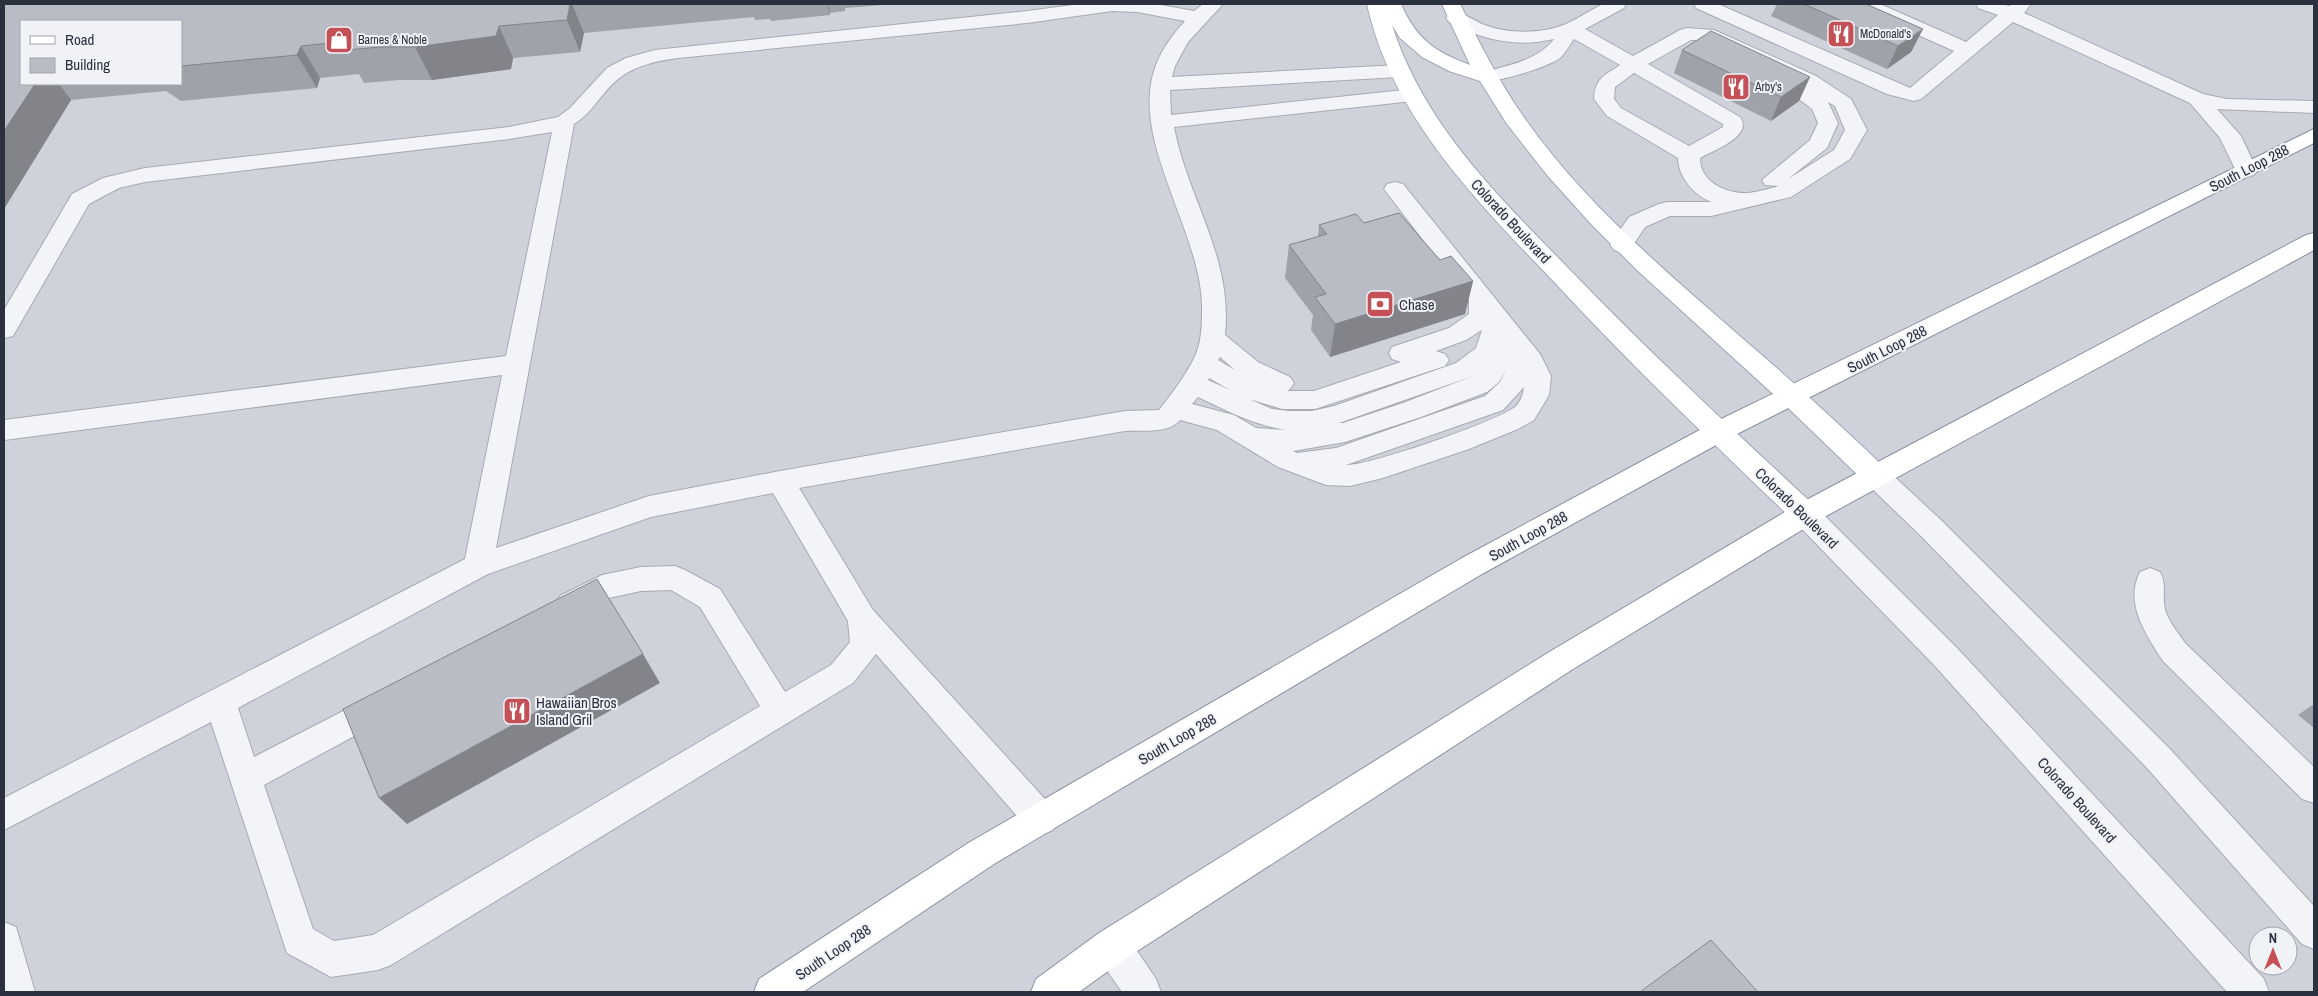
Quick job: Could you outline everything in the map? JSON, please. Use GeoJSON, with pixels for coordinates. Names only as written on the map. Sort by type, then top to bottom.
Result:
{"type":"FeatureCollection","features":[{"type":"Feature","properties":{"kind":"main road","name":"Colorado Boulevard"},"geometry":{"type":"LineString","coordinates":[[1376,4],[1388,44],[1399,71],[1414,95],[1432,131],[1477,186],[1590,306],[1718,432],[1805,514]]}},
{"type":"Feature","properties":{"kind":"main road"},"geometry":{"type":"LineString","coordinates":[[1392,4],[1408,38],[1447,64],[1487,77]]}},
{"type":"Feature","properties":{"kind":"main road"},"geometry":{"type":"LineString","coordinates":[[1453,11],[1487,77],[1530,142],[1622,245],[1876,475]]}},
{"type":"Feature","properties":{"kind":"main road","name":"South Loop 288"},"geometry":{"type":"LineString","coordinates":[[772,992],[982,853],[1472,566],[1718,432],[1792,397],[2314,135]]}},
{"type":"Feature","properties":{"kind":"main road"},"geometry":{"type":"LineString","coordinates":[[1049,992],[1112,946],[1562,660],[1805,514],[2314,240]]}},
{"type":"Feature","properties":{"kind":"street"},"geometry":{"type":"LineString","coordinates":[[1453,11],[1481,32],[1518,37],[1546,35],[1571,29],[1616,4]]}},
{"type":"Feature","properties":{"kind":"street"},"geometry":{"type":"LineString","coordinates":[[1703,4],[1894,90],[1914,94],[2017,9]]}},
{"type":"Feature","properties":{"kind":"street"},"geometry":{"type":"LineString","coordinates":[[1744,4],[1749,10],[1768,22],[1919,90]]}},
{"type":"Feature","properties":{"kind":"street"},"geometry":{"type":"LineString","coordinates":[[1865,4],[1972,46]]}},
{"type":"Feature","properties":{"kind":"street"},"geometry":{"type":"LineString","coordinates":[[1884,4],[1972,46]]}},
{"type":"Feature","properties":{"kind":"street"},"geometry":{"type":"LineString","coordinates":[[1985,4],[2017,9],[2197,99],[2227,105],[2314,107]]}},
{"type":"Feature","properties":{"kind":"street"},"geometry":{"type":"LineString","coordinates":[[4,330],[80,199],[96,188],[115,180],[509,133],[564,122],[582,108],[604,80],[621,66],[649,57],[698,50],[1027,17],[1055,8],[1112,5],[1206,11]]}},
{"type":"Feature","properties":{"kind":"street"},"geometry":{"type":"LineString","coordinates":[[4,815],[478,566],[649,507],[780,481],[1125,421],[1166,420],[1199,373],[1211,347],[1215,303],[1209,267],[1171,158],[1162,122],[1160,84],[1164,66],[1180,38],[1206,11]]}},
{"type":"Feature","properties":{"kind":"street"},"geometry":{"type":"LineString","coordinates":[[1487,77],[1522,68],[1553,54],[1571,29]]}},
{"type":"Feature","properties":{"kind":"street"},"geometry":{"type":"LineString","coordinates":[[1571,29],[1733,121],[1733,129],[1718,140],[1689,156]]}},
{"type":"Feature","properties":{"kind":"street"},"geometry":{"type":"LineString","coordinates":[[1622,245],[1636,222],[1667,209],[1711,209],[1782,192],[1842,154],[1856,130],[1844,103],[1809,80],[1707,34],[1688,34],[1634,64],[1605,85],[1604,99],[1614,112],[1689,156]]}},
{"type":"Feature","properties":{"kind":"street"},"geometry":{"type":"LineString","coordinates":[[1682,38],[1793,88],[1821,106],[1828,123],[1820,143],[1748,200],[1716,196],[1699,183],[1689,169],[1689,156]]}},
{"type":"Feature","properties":{"kind":"street"},"geometry":{"type":"LineString","coordinates":[[1160,84],[1399,71]]}},
{"type":"Feature","properties":{"kind":"street"},"geometry":{"type":"LineString","coordinates":[[1162,122],[1414,95]]}},
{"type":"Feature","properties":{"kind":"street"},"geometry":{"type":"LineString","coordinates":[[2197,99],[2230,136],[2246,170]]}},
{"type":"Feature","properties":{"kind":"street"},"geometry":{"type":"LineString","coordinates":[[478,566],[564,122]]}},
{"type":"Feature","properties":{"kind":"street"},"geometry":{"type":"LineString","coordinates":[[1174,409],[1224,422],[1287,460],[1313,461],[1336,458],[1494,403],[1509,390],[1519,373],[1498,319],[1395,189]]}},
{"type":"Feature","properties":{"kind":"street"},"geometry":{"type":"LineString","coordinates":[[1212,338],[1262,376],[1280,383],[1296,385],[1313,382],[1464,332],[1474,325],[1481,314],[1498,319]]}},
{"type":"Feature","properties":{"kind":"street"},"geometry":{"type":"LineString","coordinates":[[1199,373],[1250,412],[1289,421],[1312,421],[1338,414],[1456,373],[1480,361],[1492,347],[1498,319]]}},
{"type":"Feature","properties":{"kind":"street"},"geometry":{"type":"LineString","coordinates":[[1253,438],[1298,440],[1345,432],[1412,410],[1478,385],[1490,376],[1500,361],[1506,342],[1498,319]]}},
{"type":"Feature","properties":{"kind":"street"},"geometry":{"type":"LineString","coordinates":[[4,430],[517,364]]}},
{"type":"Feature","properties":{"kind":"street"},"geometry":{"type":"LineString","coordinates":[[1876,475],[1932,529],[2158,758],[2314,932]]}},
{"type":"Feature","properties":{"kind":"street"},"geometry":{"type":"LineString","coordinates":[[780,481],[862,620],[1041,819]]}},
{"type":"Feature","properties":{"kind":"street","name":"Colorado Boulevard"},"geometry":{"type":"LineString","coordinates":[[1805,514],[1946,657],[2251,992]]}},
{"type":"Feature","properties":{"kind":"street"},"geometry":{"type":"LineString","coordinates":[[550,615],[602,588],[641,579],[675,578],[710,598],[780,711]]}},
{"type":"Feature","properties":{"kind":"street"},"geometry":{"type":"LineString","coordinates":[[2150,580],[2149,605],[2158,628],[2174,652],[2314,788]]}},
{"type":"Feature","properties":{"kind":"street"},"geometry":{"type":"LineString","coordinates":[[220,701],[299,941],[331,959],[378,952],[842,674],[865,645],[862,620]]}},
{"type":"Feature","properties":{"kind":"street"},"geometry":{"type":"LineString","coordinates":[[246,778],[402,694]]}},
{"type":"Feature","properties":{"kind":"street"},"geometry":{"type":"LineString","coordinates":[[4,939],[17,992]]}},
{"type":"Feature","properties":{"kind":"street"},"geometry":{"type":"LineString","coordinates":[[1112,946],[1143,992]]}},
{"type":"Feature","properties":{"kind":"shaded area"},"geometry":{"type":"Polygon","coordinates":[[[4,4],[2314,4],[2314,992],[4,992],[4,4]]]}},
{"type":"Feature","properties":{"kind":"building"},"geometry":{"type":"Polygon","coordinates":[[[4,4],[570,4],[567,20],[499,26],[496,36],[415,47],[346,50],[350,41],[301,46],[297,55],[182,66],[182,20],[20,20],[20,85],[34,85],[4,131],[4,4]]]}},
{"type":"Feature","properties":{"kind":"building"},"geometry":{"type":"Polygon","coordinates":[[[1804,4],[1866,4],[1923,29],[1898,46],[1804,4]]]}},
{"type":"Feature","properties":{"kind":"building"},"geometry":{"type":"Polygon","coordinates":[[[1711,31],[1810,77],[1781,97],[1682,50],[1711,31]]]}},
{"type":"Feature","properties":{"kind":"building"},"geometry":{"type":"Polygon","coordinates":[[[1399,213],[1440,260],[1451,256],[1473,281],[1335,324],[1315,297],[1326,294],[1289,245],[1327,234],[1319,225],[1356,214],[1364,223],[1399,213]]]}},
{"type":"Feature","properties":{"kind":"building"},"geometry":{"type":"Polygon","coordinates":[[[597,579],[643,654],[379,798],[343,709],[597,579]]]}},
{"type":"Feature","properties":{"kind":"building"},"geometry":{"type":"Polygon","coordinates":[[[1711,940],[1758,992],[1640,992],[1711,940]]]}},
{"type":"Feature","properties":{"kind":"place","name":"McDonald's"},"geometry":{"type":"Point","coordinates":[1841,34]}},
{"type":"Feature","properties":{"kind":"place","name":"Barnes & Noble"},"geometry":{"type":"Point","coordinates":[339,40]}},
{"type":"Feature","properties":{"kind":"place","name":"Arby's"},"geometry":{"type":"Point","coordinates":[1736,87]}},
{"type":"Feature","properties":{"kind":"place","name":"Chase"},"geometry":{"type":"Point","coordinates":[1380,304]}},
{"type":"Feature","properties":{"kind":"place","name":"Hawaiian Bros Island Gril"},"geometry":{"type":"Point","coordinates":[517,711]}}]}
